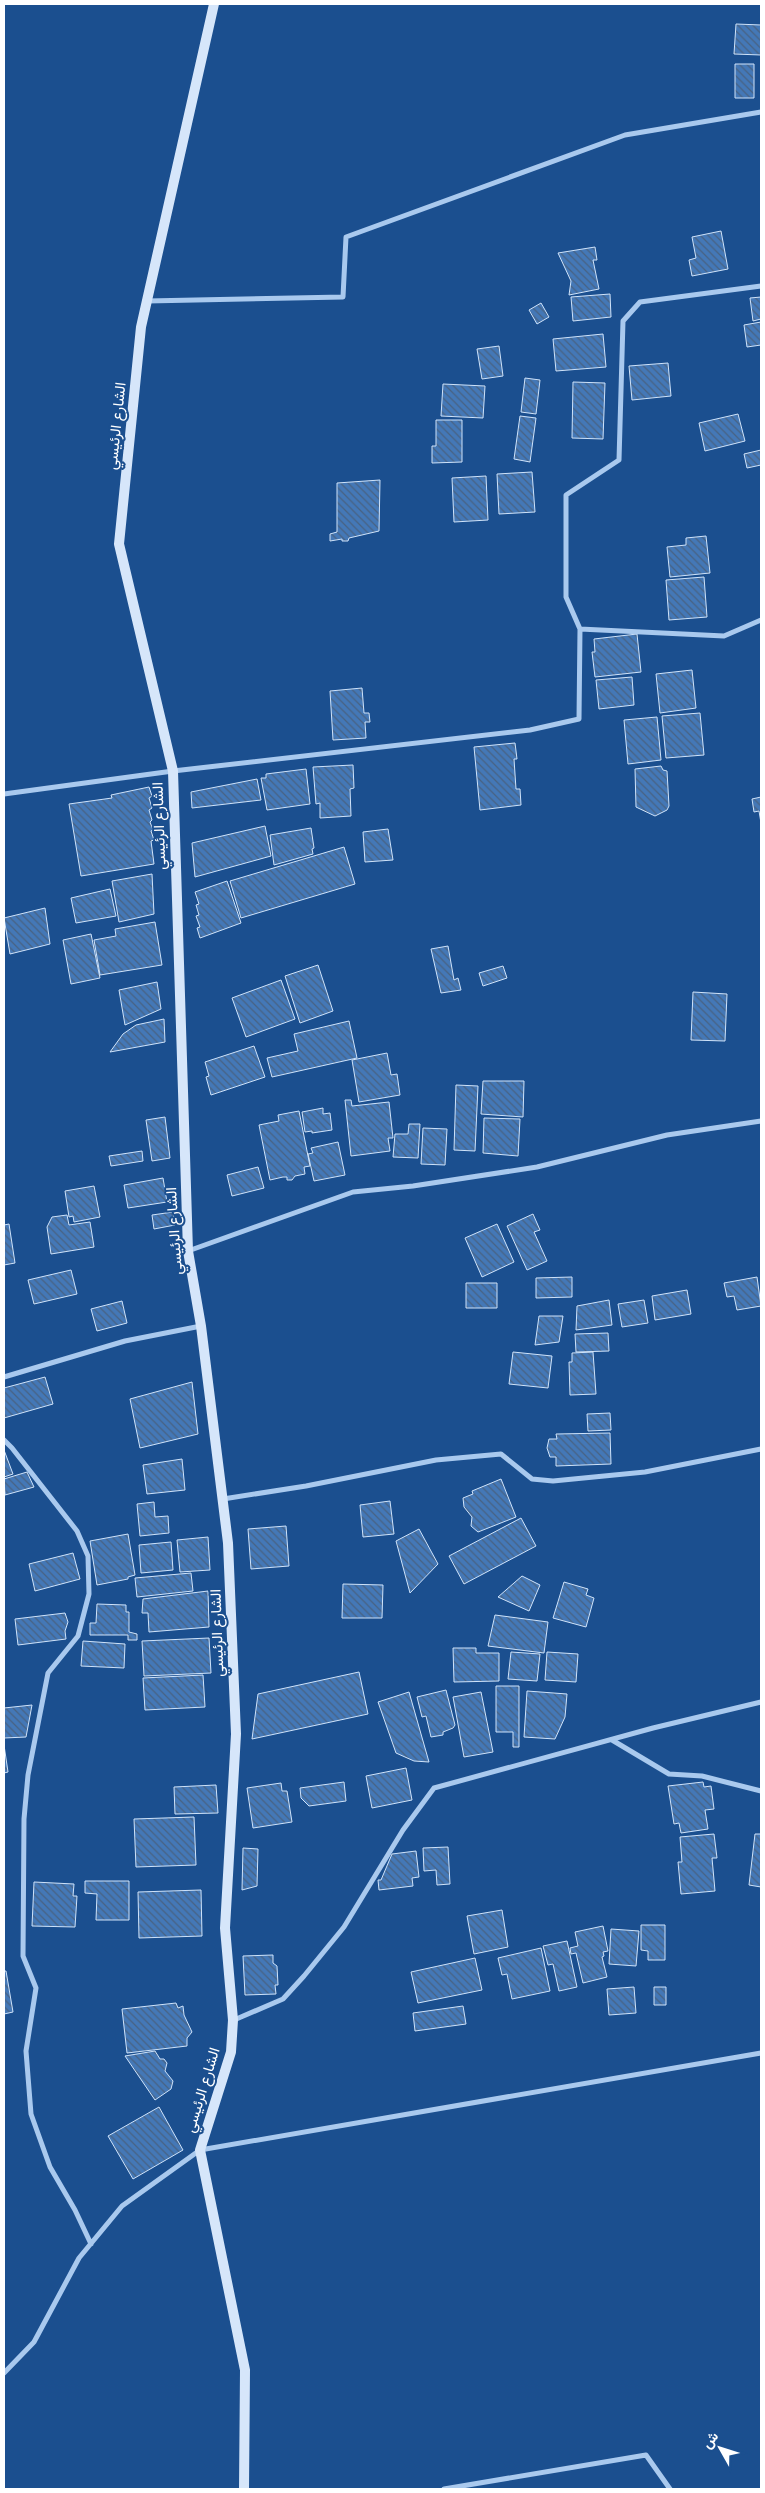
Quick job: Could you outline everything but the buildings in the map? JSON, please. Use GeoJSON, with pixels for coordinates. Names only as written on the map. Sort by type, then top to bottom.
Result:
{"type":"FeatureCollection","features":[{"type":"Feature","properties":{"kind":"street","name":"الشارع الرئيسي"},"geometry":{"type":"LineString","coordinates":[[214,4],[142,327],[119,544],[173,771],[188,1252],[200,1326],[228,1543],[236,1734],[225,1928],[233,2020],[231,2052],[200,2150],[245,2370],[244,2489]]}},
{"type":"Feature","properties":{"kind":"street"},"geometry":{"type":"LineString","coordinates":[[147,301],[343,297],[346,237],[625,134],[761,112]]}},
{"type":"Feature","properties":{"kind":"street"},"geometry":{"type":"LineString","coordinates":[[4,794],[173,771],[530,730],[579,719],[580,629],[566,597],[566,495],[619,460],[623,321],[640,302],[761,286]]}},
{"type":"Feature","properties":{"kind":"street"},"geometry":{"type":"LineString","coordinates":[[580,629],[724,636],[761,620]]}},
{"type":"Feature","properties":{"kind":"street"},"geometry":{"type":"LineString","coordinates":[[188,1252],[353,1192],[414,1186],[537,1167],[667,1135],[761,1121]]}},
{"type":"Feature","properties":{"kind":"street"},"geometry":{"type":"LineString","coordinates":[[4,1376],[125,1341],[200,1326]]}},
{"type":"Feature","properties":{"kind":"street"},"geometry":{"type":"LineString","coordinates":[[4,1440],[77,1531],[88,1556],[89,1594],[78,1636],[48,1673],[28,1775],[24,1819],[24,1956],[36,1988],[26,2051],[31,2114],[50,2167],[75,2210],[90,2244]]}},
{"type":"Feature","properties":{"kind":"street"},"geometry":{"type":"LineString","coordinates":[[222,1499],[306,1486],[436,1460],[501,1454],[532,1479],[553,1481],[645,1472],[761,1449]]}},
{"type":"Feature","properties":{"kind":"street"},"geometry":{"type":"LineString","coordinates":[[233,2020],[283,1999],[304,1976],[344,1926],[403,1830],[434,1788],[761,1702]]}},
{"type":"Feature","properties":{"kind":"street"},"geometry":{"type":"LineString","coordinates":[[612,1740],[669,1774],[702,1776],[761,1791]]}},
{"type":"Feature","properties":{"kind":"street"},"geometry":{"type":"LineString","coordinates":[[4,2372],[34,2342],[79,2258],[122,2206],[200,2150],[761,2053]]}},
{"type":"Feature","properties":{"kind":"street"},"geometry":{"type":"LineString","coordinates":[[444,2489],[646,2455],[670,2489]]}}]}
